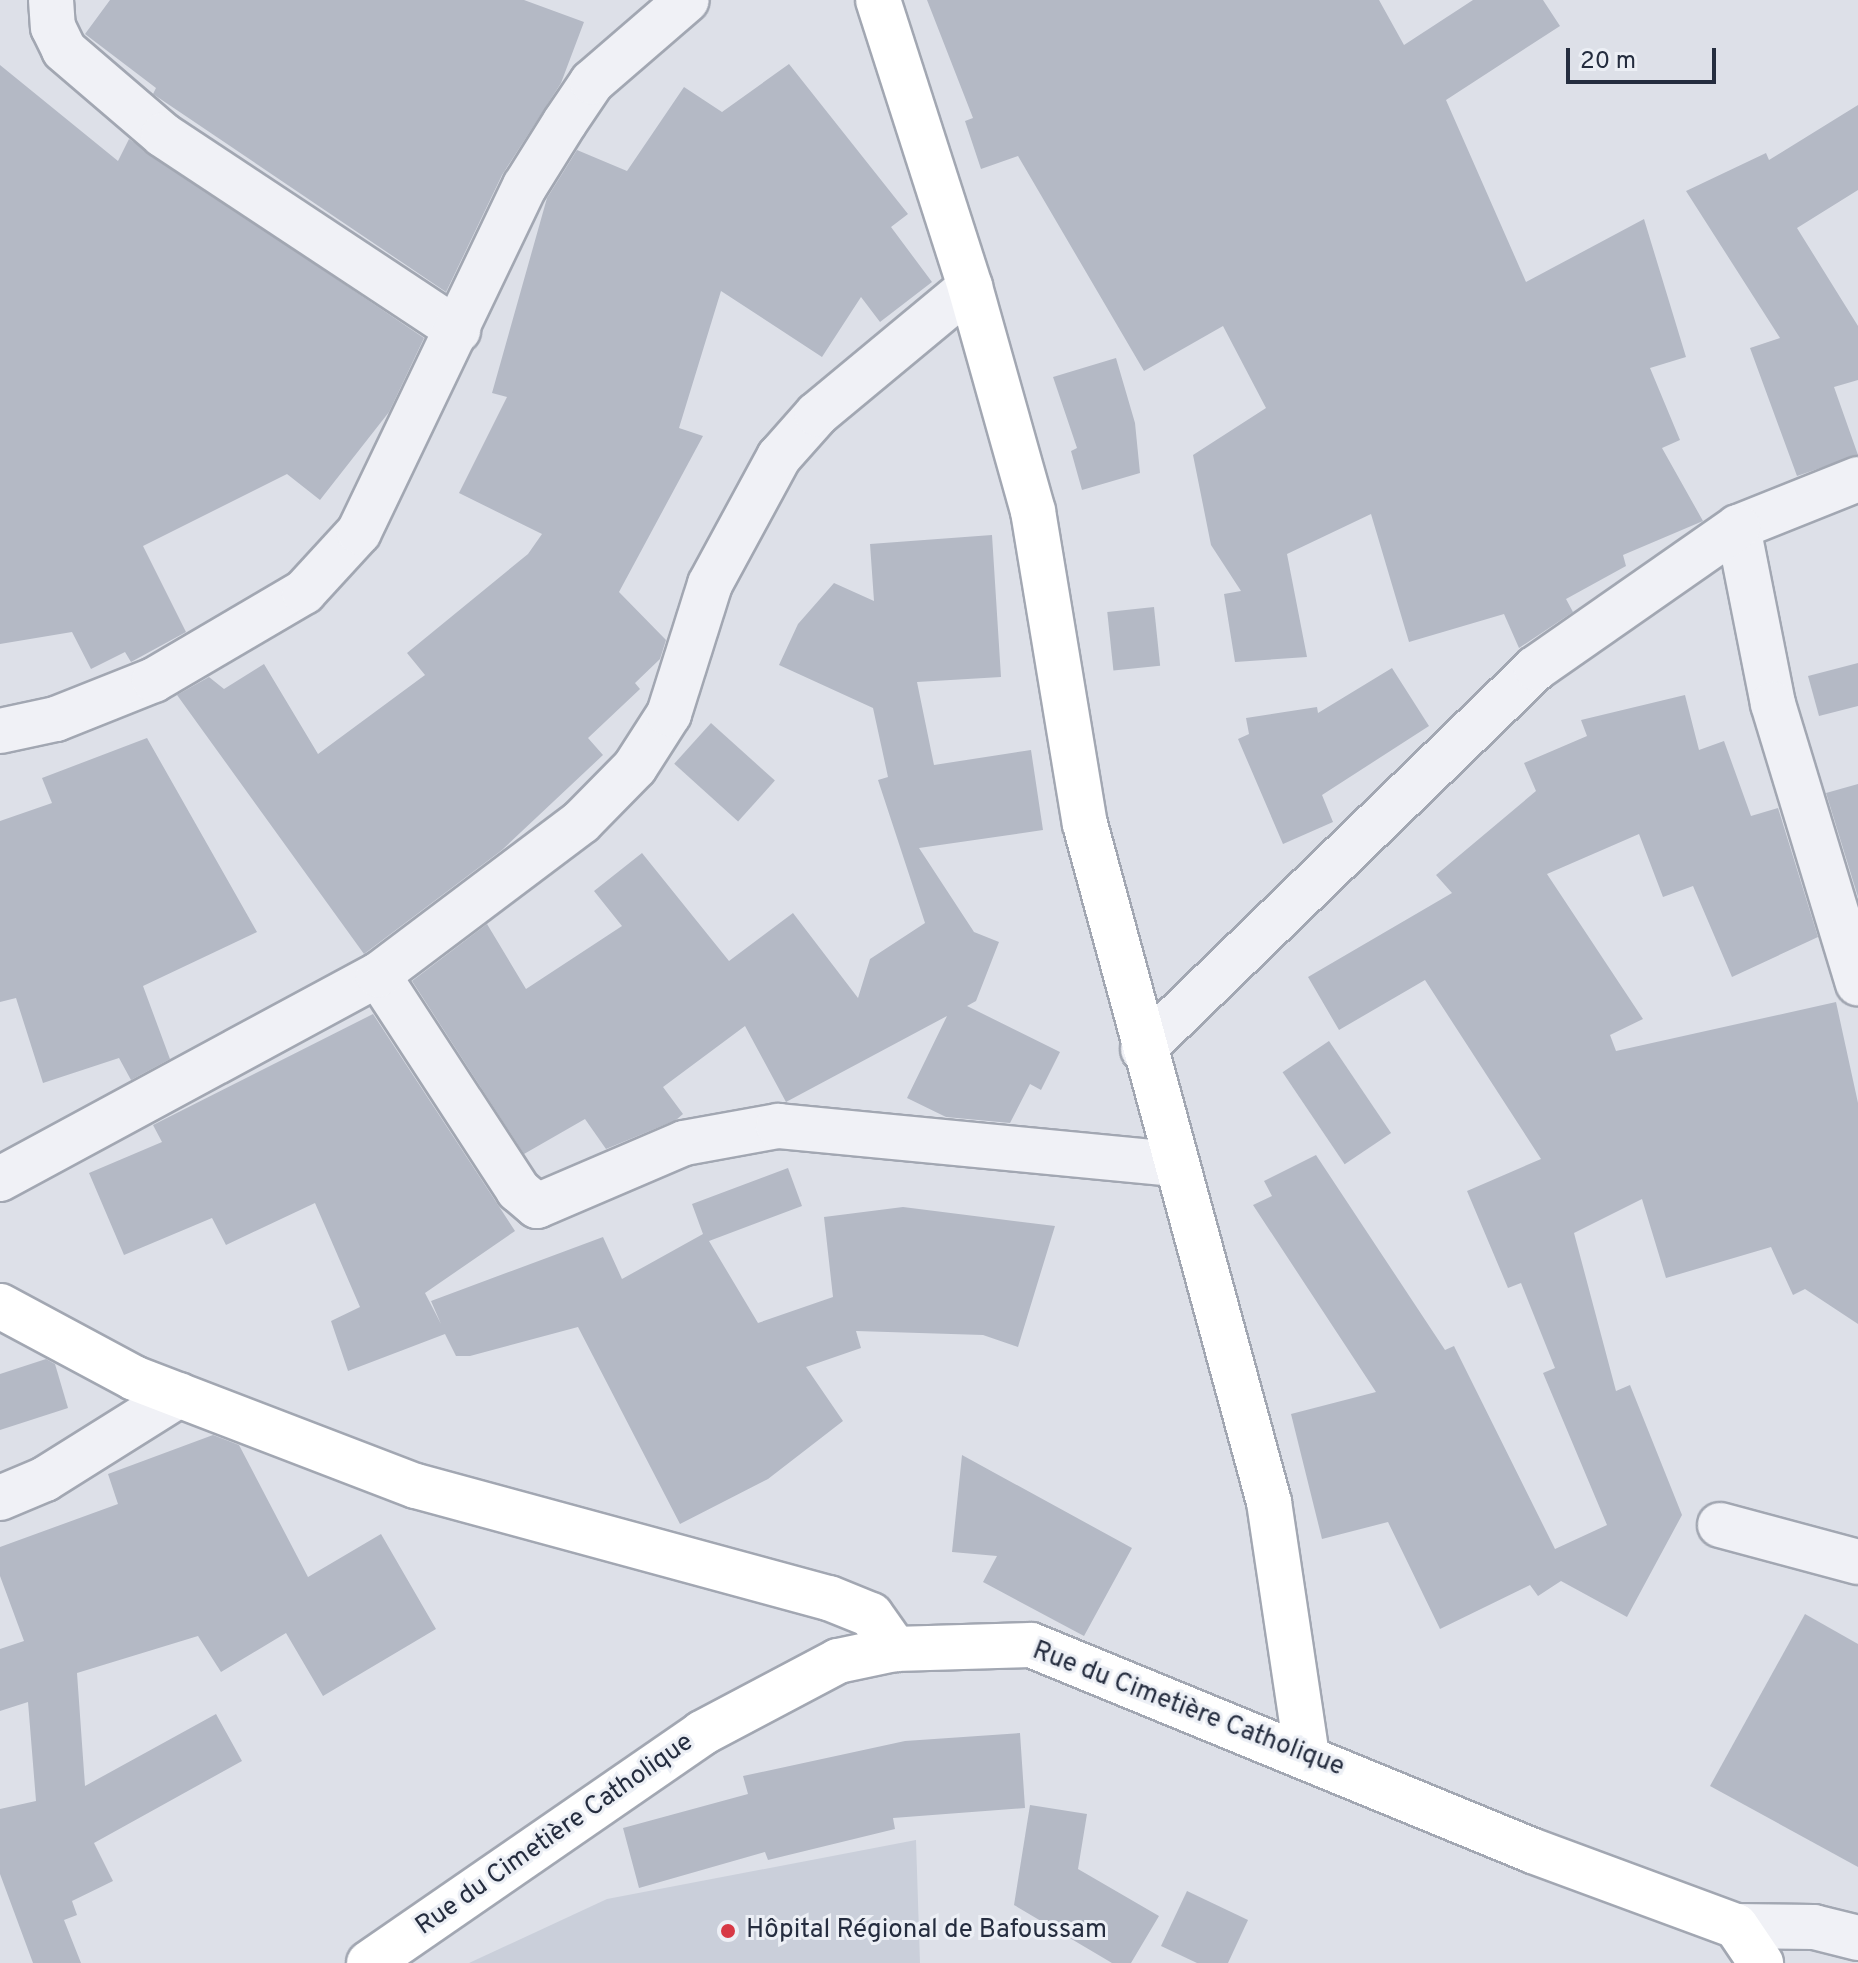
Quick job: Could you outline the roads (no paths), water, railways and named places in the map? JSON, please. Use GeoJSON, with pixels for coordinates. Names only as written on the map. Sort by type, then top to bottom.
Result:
{"type":"FeatureCollection","features":[{"type":"Feature","properties":{"kind":"street"},"geometry":{"type":"LineString","coordinates":[[51,0],[53,27],[85,73],[163,135],[458,330]]}},
{"type":"Feature","properties":{"kind":"street"},"geometry":{"type":"LineString","coordinates":[[0,731],[56,719],[154,680],[304,592],[359,532],[525,186],[592,82],[687,0]]}},
{"type":"Feature","properties":{"kind":"street"},"geometry":{"type":"LineString","coordinates":[[878,0],[970,287],[1033,511],[1085,824],[1143,1049],[1269,1502],[1307,1755]]}},
{"type":"Feature","properties":{"kind":"street"},"geometry":{"type":"LineString","coordinates":[[0,1179],[378,975],[581,822],[635,767],[669,714],[710,584],[779,457],[817,414],[970,287]]}},
{"type":"Feature","properties":{"kind":"street"},"geometry":{"type":"LineString","coordinates":[[1143,1049],[1536,668],[1577,633],[1738,527],[1858,479]]}},
{"type":"Feature","properties":{"kind":"street"},"geometry":{"type":"LineString","coordinates":[[1738,527],[1773,704],[1858,983]]}},
{"type":"Feature","properties":{"kind":"street"},"geometry":{"type":"LineString","coordinates":[[378,975],[518,1190],[537,1206],[684,1143],[778,1126],[1176,1164]]}},
{"type":"Feature","properties":{"kind":"street"},"geometry":{"type":"LineString","coordinates":[[0,1306],[179,1395],[416,1486],[829,1598],[871,1615],[895,1649]]}},
{"type":"Feature","properties":{"kind":"street"},"geometry":{"type":"LineString","coordinates":[[0,1498],[45,1479],[179,1395]]}},
{"type":"Feature","properties":{"kind":"street"},"geometry":{"type":"LineString","coordinates":[[1720,1525],[1858,1562]]}},
{"type":"Feature","properties":{"kind":"street","name":"Rue du Cimetière Catholique"},"geometry":{"type":"LineString","coordinates":[[369,1963],[702,1733],[838,1661],[895,1649],[1031,1645],[1307,1755],[1533,1851],[1736,1926]]}},
{"type":"Feature","properties":{"kind":"street"},"geometry":{"type":"LineString","coordinates":[[1736,1926],[1814,1927],[1858,1938]]}},
{"type":"Feature","properties":{"kind":"street"},"geometry":{"type":"LineString","coordinates":[[1736,1926],[1761,1963]]}},
{"type":"Feature","properties":{"kind":"place","name":"Hôpital Régional de Bafoussam"},"geometry":{"type":"Point","coordinates":[728,1931]}}]}
